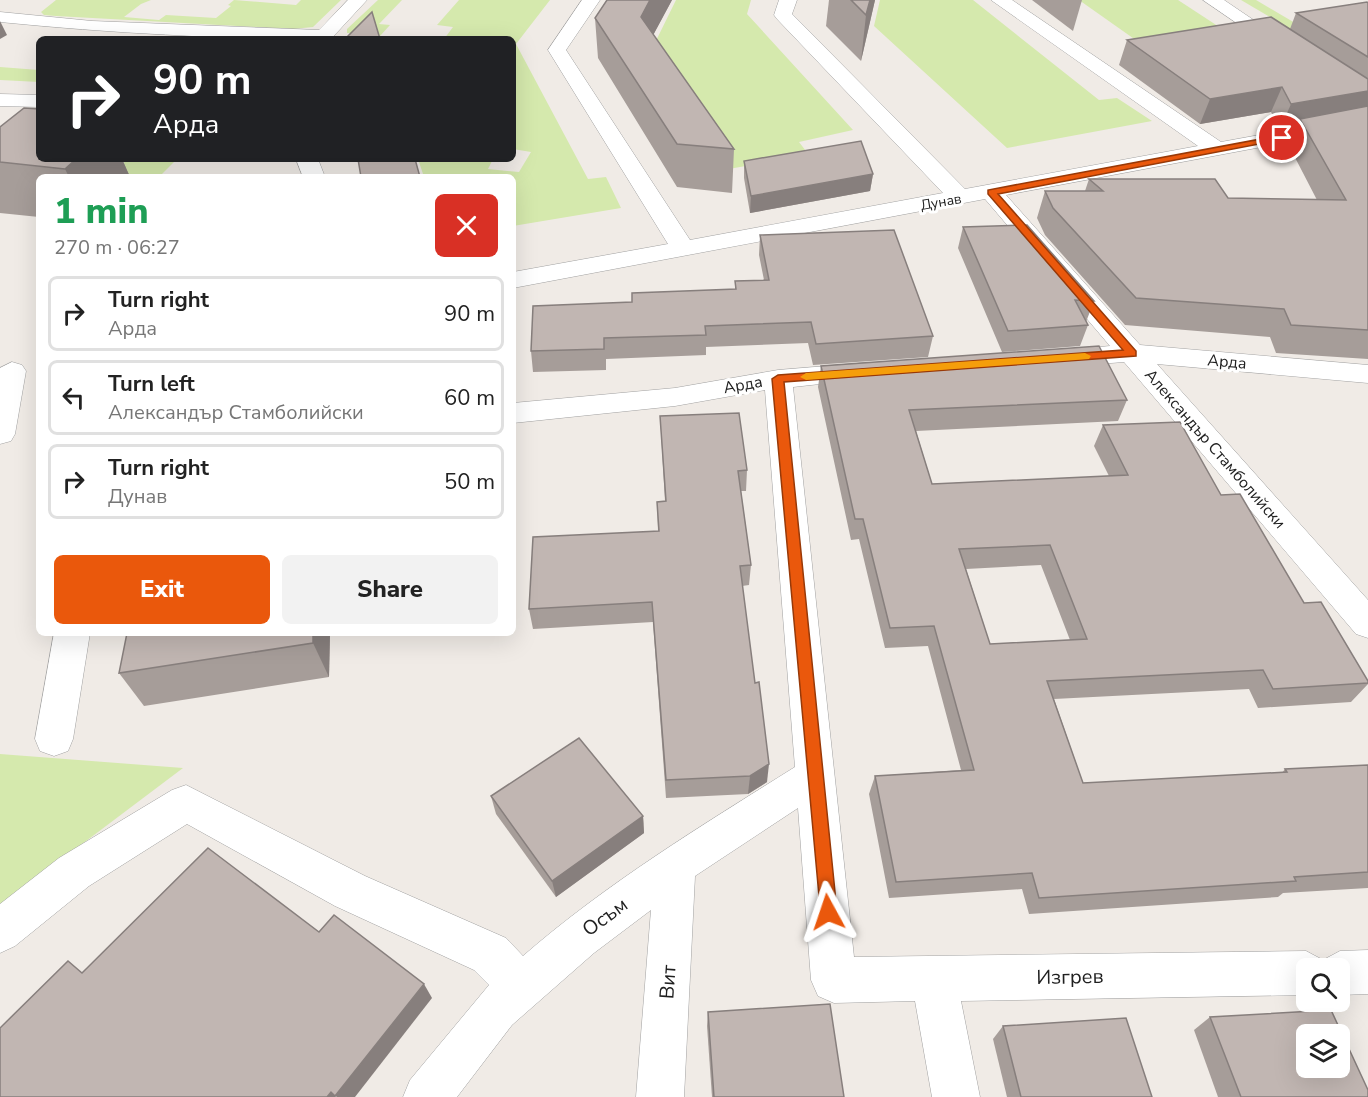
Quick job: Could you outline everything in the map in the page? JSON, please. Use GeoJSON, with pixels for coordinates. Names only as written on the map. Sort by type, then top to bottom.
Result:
{"type":"FeatureCollection","features":[{"type":"Feature","properties":{"kind":"street"},"geometry":{"type":"LineString","coordinates":[[0,17],[27,0]]}},
{"type":"Feature","properties":{"kind":"street"},"geometry":{"type":"LineString","coordinates":[[323,36],[358,0]]}},
{"type":"Feature","properties":{"kind":"street"},"geometry":{"type":"LineString","coordinates":[[591,0],[557,50],[684,249]]}},
{"type":"Feature","properties":{"kind":"street"},"geometry":{"type":"LineString","coordinates":[[788,0],[783,15],[961,198]]}},
{"type":"Feature","properties":{"kind":"street"},"geometry":{"type":"LineString","coordinates":[[1000,0],[1218,150]]}},
{"type":"Feature","properties":{"kind":"street"},"geometry":{"type":"LineString","coordinates":[[1212,0],[1300,57]]}},
{"type":"Feature","properties":{"kind":"street"},"geometry":{"type":"LineString","coordinates":[[0,17],[92,26],[301,36]]}},
{"type":"Feature","properties":{"kind":"street"},"geometry":{"type":"LineString","coordinates":[[0,100],[36,101]]}},
{"type":"Feature","properties":{"kind":"street","name":"Дунав"},"geometry":{"type":"LineString","coordinates":[[516,279],[1368,121]]}},
{"type":"Feature","properties":{"kind":"street","name":"Александър Стамболийски"},"geometry":{"type":"LineString","coordinates":[[991,192],[1368,624]]}},
{"type":"Feature","properties":{"kind":"street","name":"Арда"},"geometry":{"type":"LineString","coordinates":[[1037,360],[1132,353],[1368,374]]}},
{"type":"Feature","properties":{"kind":"street"},"geometry":{"type":"LineString","coordinates":[[0,434],[17,370]]}},
{"type":"Feature","properties":{"kind":"street","name":"Арда"},"geometry":{"type":"LineString","coordinates":[[516,413],[675,397],[778,379],[884,371]]}},
{"type":"Feature","properties":{"kind":"street"},"geometry":{"type":"LineString","coordinates":[[778,379],[815,775]]}},
{"type":"Feature","properties":{"kind":"street"},"geometry":{"type":"LineString","coordinates":[[54,739],[71,636]]}},
{"type":"Feature","properties":{"kind":"street","name":"Осъм"},"geometry":{"type":"LineString","coordinates":[[427,1097],[496,1009],[578,937],[675,866],[815,775]]}},
{"type":"Feature","properties":{"kind":"street","name":"Изгрев"},"geometry":{"type":"LineString","coordinates":[[815,775],[834,980],[1296,973]]}},
{"type":"Feature","properties":{"kind":"street"},"geometry":{"type":"LineString","coordinates":[[0,931],[74,872],[186,803],[350,891],[490,954],[521,987]]}},
{"type":"Feature","properties":{"kind":"street","name":"Вит"},"geometry":{"type":"LineString","coordinates":[[660,1097],[675,866]]}},
{"type":"Feature","properties":{"kind":"street"},"geometry":{"type":"LineString","coordinates":[[1350,973],[1368,972]]}},
{"type":"Feature","properties":{"kind":"street"},"geometry":{"type":"LineString","coordinates":[[934,979],[956,1097]]}},
{"type":"Feature","properties":{"kind":"green space"},"geometry":{"type":"Polygon","coordinates":[[[56,0],[151,0],[141,4],[124,17],[159,20],[166,15],[216,18],[231,6],[228,5],[234,0],[296,5],[301,0],[341,0],[313,27],[293,29],[56,16],[44,15],[41,12],[56,0]]]}},
{"type":"Feature","properties":{"kind":"green space"},"geometry":{"type":"Polygon","coordinates":[[[378,0],[402,0],[379,24],[390,25],[380,36],[347,33],[347,29],[378,0]]]}},
{"type":"Feature","properties":{"kind":"green space"},"geometry":{"type":"Polygon","coordinates":[[[459,0],[550,0],[516,44],[516,36],[446,36],[453,27],[437,25],[459,0]]]}},
{"type":"Feature","properties":{"kind":"green space"},"geometry":{"type":"Polygon","coordinates":[[[676,0],[751,0],[747,14],[853,130],[799,142],[809,155],[723,170],[648,57],[676,0]]]}},
{"type":"Feature","properties":{"kind":"green space"},"geometry":{"type":"Polygon","coordinates":[[[880,0],[973,0],[1099,100],[1117,98],[1152,121],[1007,148],[874,26],[880,0]]]}},
{"type":"Feature","properties":{"kind":"green space"},"geometry":{"type":"Polygon","coordinates":[[[1079,0],[1178,0],[1233,36],[1208,91],[1079,0]]]}},
{"type":"Feature","properties":{"kind":"green space"},"geometry":{"type":"Polygon","coordinates":[[[1241,0],[1256,0],[1368,66],[1368,75],[1241,0]]]}},
{"type":"Feature","properties":{"kind":"green space"},"geometry":{"type":"Polygon","coordinates":[[[516,44],[588,179],[606,177],[621,208],[516,226],[516,174],[423,174],[419,162],[492,162],[488,169],[519,172],[531,152],[516,150],[516,44]]]}},
{"type":"Feature","properties":{"kind":"green space"},"geometry":{"type":"Polygon","coordinates":[[[0,67],[36,70],[36,82],[0,80],[0,67]]]}},
{"type":"Feature","properties":{"kind":"green space"},"geometry":{"type":"Polygon","coordinates":[[[125,162],[174,162],[162,174],[111,174],[125,162]]]}},
{"type":"Feature","properties":{"kind":"green space"},"geometry":{"type":"Polygon","coordinates":[[[0,754],[183,768],[33,881],[0,928],[0,754]]]}},
{"type":"Feature","properties":{"kind":"building"},"geometry":{"type":"Polygon","coordinates":[[[607,0],[650,0],[641,17],[734,149],[677,144],[595,18],[607,0]]]}},
{"type":"Feature","properties":{"kind":"building"},"geometry":{"type":"Polygon","coordinates":[[[851,0],[870,0],[866,15],[851,0]]]}},
{"type":"Feature","properties":{"kind":"building"},"geometry":{"type":"Polygon","coordinates":[[[1367,2],[1368,57],[1296,13],[1367,2]]]}},
{"type":"Feature","properties":{"kind":"building"},"geometry":{"type":"Polygon","coordinates":[[[372,12],[379,36],[348,36],[372,12]]]}},
{"type":"Feature","properties":{"kind":"building"},"geometry":{"type":"Polygon","coordinates":[[[1271,17],[1368,79],[1368,91],[1291,104],[1282,87],[1210,99],[1127,40],[1271,17]]]}},
{"type":"Feature","properties":{"kind":"building"},"geometry":{"type":"Polygon","coordinates":[[[1368,106],[1368,330],[1291,325],[1284,309],[1136,298],[1053,208],[1045,191],[1103,191],[1089,179],[1215,179],[1228,198],[1346,200],[1300,119],[1368,106]]]}},
{"type":"Feature","properties":{"kind":"building"},"geometry":{"type":"Polygon","coordinates":[[[24,108],[36,109],[36,162],[73,162],[65,169],[0,162],[0,127],[24,108]]]}},
{"type":"Feature","properties":{"kind":"building"},"geometry":{"type":"Polygon","coordinates":[[[861,141],[873,174],[751,196],[744,161],[861,141]]]}},
{"type":"Feature","properties":{"kind":"building"},"geometry":{"type":"Polygon","coordinates":[[[358,162],[416,162],[419,174],[360,174],[358,162]]]}},
{"type":"Feature","properties":{"kind":"building"},"geometry":{"type":"Polygon","coordinates":[[[1027,225],[1094,301],[1075,300],[1088,325],[1008,331],[963,227],[1027,225]]]}},
{"type":"Feature","properties":{"kind":"building"},"geometry":{"type":"Polygon","coordinates":[[[894,230],[933,336],[816,344],[811,322],[705,326],[706,335],[604,338],[604,349],[531,351],[533,306],[632,302],[632,293],[736,289],[735,281],[769,280],[760,235],[894,230]]]}},
{"type":"Feature","properties":{"kind":"building"},"geometry":{"type":"Polygon","coordinates":[[[1099,346],[1127,400],[909,410],[932,484],[1128,475],[1103,425],[1180,422],[1221,495],[1240,494],[1304,603],[1321,602],[1368,683],[1273,689],[1263,670],[1047,681],[1083,783],[1287,772],[1285,769],[1368,765],[1368,872],[1294,877],[1296,881],[1039,898],[1032,873],[896,882],[875,776],[974,770],[934,626],[890,628],[863,519],[855,519],[821,366],[1099,346]],[[1050,545],[959,549],[990,644],[1087,639],[1050,545]]]}},
{"type":"Feature","properties":{"kind":"building"},"geometry":{"type":"Polygon","coordinates":[[[739,413],[747,470],[738,471],[751,565],[740,566],[755,683],[759,682],[769,764],[750,776],[666,780],[652,602],[529,609],[533,537],[659,531],[657,502],[666,501],[660,416],[739,413]]]}},
{"type":"Feature","properties":{"kind":"building"},"geometry":{"type":"Polygon","coordinates":[[[126,636],[313,636],[313,643],[119,673],[126,636]]]}},
{"type":"Feature","properties":{"kind":"building"},"geometry":{"type":"Polygon","coordinates":[[[579,738],[643,816],[552,881],[491,796],[579,738]]]}},
{"type":"Feature","properties":{"kind":"building"},"geometry":{"type":"Polygon","coordinates":[[[208,848],[319,932],[334,915],[424,984],[335,1096],[331,1092],[327,1097],[0,1097],[0,1028],[68,961],[82,973],[208,848]]]}},
{"type":"Feature","properties":{"kind":"building"},"geometry":{"type":"Polygon","coordinates":[[[830,1004],[844,1097],[714,1097],[708,1012],[830,1004]]]}},
{"type":"Feature","properties":{"kind":"building"},"geometry":{"type":"Polygon","coordinates":[[[1332,1012],[1337,1024],[1296,1024],[1296,1078],[1350,1078],[1350,1051],[1368,1090],[1368,1097],[1241,1097],[1210,1017],[1332,1012]]]}},
{"type":"Feature","properties":{"kind":"building"},"geometry":{"type":"Polygon","coordinates":[[[1126,1018],[1152,1097],[1021,1097],[1003,1026],[1126,1018]]]}},
{"type":"Feature","properties":{"kind":"slow traffic"},"geometry":{"type":"LineString","coordinates":[[806,377],[1085,356]]}},
{"type":"Feature","properties":{"kind":"route"},"geometry":{"type":"LineString","coordinates":[[828,912],[778,379],[1132,353],[991,192],[1282,138]]}}]}
